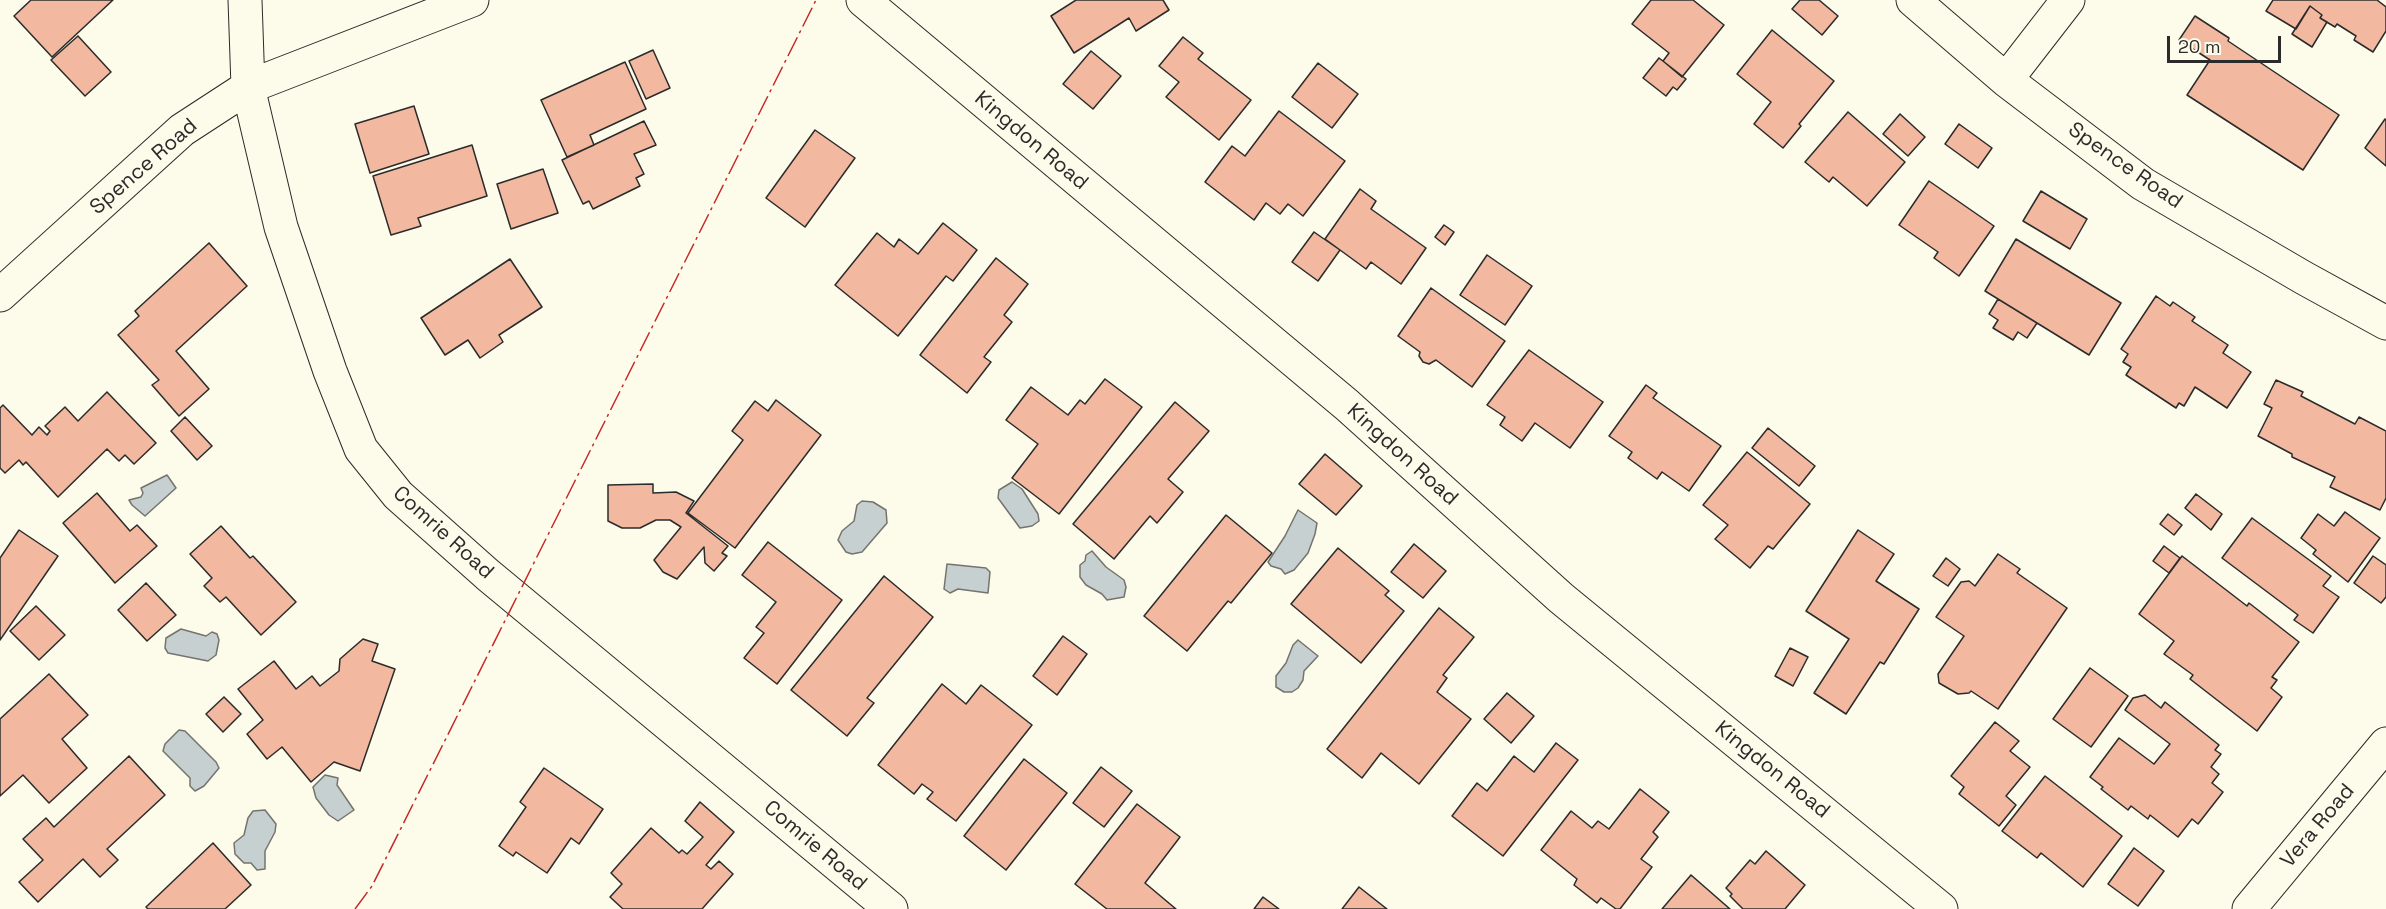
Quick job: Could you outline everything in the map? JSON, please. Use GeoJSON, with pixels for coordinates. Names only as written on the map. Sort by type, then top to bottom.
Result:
{"type":"FeatureCollection","features":[{"type":"Feature","properties":{"kind":"street","name":"Comrie Road"},"geometry":{"type":"LineString","coordinates":[[245,0],[248,87],[281,227],[330,371],[361,449],[398,495],[488,575],[891,909]]}},
{"type":"Feature","properties":{"kind":"street","name":"Spence Road"},"geometry":{"type":"LineString","coordinates":[[0,295],[182,130],[248,87],[472,0]]}},
{"type":"Feature","properties":{"kind":"street","name":"Kingdon Road"},"geometry":{"type":"LineString","coordinates":[[863,0],[1347,405],[1561,598],[1941,909]]}},
{"type":"Feature","properties":{"kind":"street","name":"Spence Road"},"geometry":{"type":"LineString","coordinates":[[1913,0],[2006,80],[2143,184],[2386,323]]}},
{"type":"Feature","properties":{"kind":"street"},"geometry":{"type":"LineString","coordinates":[[2006,80],[2068,0]]}},
{"type":"Feature","properties":{"kind":"street","name":"Vera Road"},"geometry":{"type":"LineString","coordinates":[[2249,909],[2386,744]]}},
{"type":"Feature","properties":{"kind":"shaded area"},"geometry":{"type":"Polygon","coordinates":[[[167,475],[176,488],[145,516],[129,500],[141,497],[143,493],[141,488],[167,475]]]}},
{"type":"Feature","properties":{"kind":"shaded area"},"geometry":{"type":"Polygon","coordinates":[[[1012,482],[1022,489],[1038,514],[1039,521],[1032,526],[1020,528],[998,498],[999,490],[1012,482]]]}},
{"type":"Feature","properties":{"kind":"shaded area"},"geometry":{"type":"Polygon","coordinates":[[[862,501],[873,502],[886,510],[887,523],[862,552],[852,554],[846,552],[838,540],[842,531],[854,521],[857,505],[862,501]]]}},
{"type":"Feature","properties":{"kind":"shaded area"},"geometry":{"type":"Polygon","coordinates":[[[1298,510],[1317,523],[1315,534],[1308,553],[1294,570],[1285,574],[1268,562],[1298,510]]]}},
{"type":"Feature","properties":{"kind":"shaded area"},"geometry":{"type":"Polygon","coordinates":[[[1092,551],[1106,567],[1124,580],[1126,587],[1124,597],[1107,600],[1102,594],[1086,585],[1080,577],[1080,565],[1085,561],[1086,555],[1092,551]]]}},
{"type":"Feature","properties":{"kind":"shaded area"},"geometry":{"type":"Polygon","coordinates":[[[947,564],[986,568],[990,572],[988,593],[958,589],[950,593],[944,589],[947,564]]]}},
{"type":"Feature","properties":{"kind":"shaded area"},"geometry":{"type":"Polygon","coordinates":[[[181,629],[206,636],[212,632],[217,634],[219,640],[216,655],[208,661],[168,653],[165,648],[166,638],[181,629]]]}},
{"type":"Feature","properties":{"kind":"shaded area"},"geometry":{"type":"Polygon","coordinates":[[[1298,640],[1318,656],[1304,671],[1303,680],[1298,688],[1292,692],[1284,692],[1276,687],[1276,676],[1298,640]]]}},
{"type":"Feature","properties":{"kind":"shaded area"},"geometry":{"type":"Polygon","coordinates":[[[179,730],[185,731],[216,762],[219,768],[204,786],[195,791],[190,786],[190,778],[163,751],[165,744],[179,730]]]}},
{"type":"Feature","properties":{"kind":"shaded area"},"geometry":{"type":"Polygon","coordinates":[[[325,775],[338,778],[337,785],[354,810],[338,821],[329,815],[316,798],[313,787],[325,775]]]}},
{"type":"Feature","properties":{"kind":"shaded area"},"geometry":{"type":"Polygon","coordinates":[[[265,810],[276,824],[275,832],[265,851],[265,869],[257,870],[251,863],[244,863],[235,854],[234,843],[244,835],[248,818],[253,811],[265,810]]]}},
{"type":"Feature","properties":{"kind":"building"},"geometry":{"type":"Polygon","coordinates":[[[31,0],[113,0],[52,57],[14,16],[31,0]]]}},
{"type":"Feature","properties":{"kind":"building"},"geometry":{"type":"Polygon","coordinates":[[[1076,0],[1163,0],[1169,10],[1136,31],[1129,18],[1074,53],[1051,16],[1076,0]]]}},
{"type":"Feature","properties":{"kind":"building"},"geometry":{"type":"Polygon","coordinates":[[[1651,0],[1693,0],[1724,25],[1682,77],[1663,61],[1669,53],[1632,24],[1651,0]]]}},
{"type":"Feature","properties":{"kind":"building"},"geometry":{"type":"Polygon","coordinates":[[[1800,0],[1819,0],[1838,16],[1822,35],[1792,9],[1800,0]]]}},
{"type":"Feature","properties":{"kind":"building"},"geometry":{"type":"Polygon","coordinates":[[[2273,0],[2377,0],[2386,7],[2386,31],[2373,52],[2354,40],[2356,36],[2337,24],[2335,27],[2320,18],[2322,15],[2310,6],[2296,29],[2266,11],[2273,0]]]}},
{"type":"Feature","properties":{"kind":"building"},"geometry":{"type":"Polygon","coordinates":[[[2310,6],[2322,15],[2320,18],[2327,22],[2312,47],[2292,34],[2310,6]]]}},
{"type":"Feature","properties":{"kind":"building"},"geometry":{"type":"Polygon","coordinates":[[[2195,16],[2229,38],[2228,41],[2339,115],[2303,170],[2187,95],[2210,60],[2179,40],[2195,16]]]}},
{"type":"Feature","properties":{"kind":"building"},"geometry":{"type":"Polygon","coordinates":[[[1772,30],[1834,81],[1799,124],[1801,126],[1783,148],[1754,124],[1771,102],[1737,74],[1772,30]]]}},
{"type":"Feature","properties":{"kind":"building"},"geometry":{"type":"Polygon","coordinates":[[[78,36],[111,72],[85,96],[51,60],[78,36]]]}},
{"type":"Feature","properties":{"kind":"building"},"geometry":{"type":"Polygon","coordinates":[[[1183,37],[1203,53],[1198,59],[1251,100],[1219,140],[1166,97],[1179,82],[1159,66],[1183,37]]]}},
{"type":"Feature","properties":{"kind":"building"},"geometry":{"type":"Polygon","coordinates":[[[653,50],[670,88],[646,99],[629,61],[653,50]]]}},
{"type":"Feature","properties":{"kind":"building"},"geometry":{"type":"Polygon","coordinates":[[[1091,51],[1121,76],[1093,109],[1063,84],[1091,51]]]}},
{"type":"Feature","properties":{"kind":"building"},"geometry":{"type":"Polygon","coordinates":[[[1659,58],[1686,79],[1677,90],[1673,87],[1666,96],[1643,78],[1659,58]]]}},
{"type":"Feature","properties":{"kind":"building"},"geometry":{"type":"Polygon","coordinates":[[[625,62],[646,109],[590,135],[594,145],[567,157],[541,100],[625,62]]]}},
{"type":"Feature","properties":{"kind":"building"},"geometry":{"type":"Polygon","coordinates":[[[1318,63],[1358,94],[1332,128],[1292,97],[1318,63]]]}},
{"type":"Feature","properties":{"kind":"building"},"geometry":{"type":"Polygon","coordinates":[[[414,106],[429,154],[370,173],[355,124],[414,106]]]}},
{"type":"Feature","properties":{"kind":"building"},"geometry":{"type":"Polygon","coordinates":[[[1279,111],[1345,161],[1303,216],[1288,204],[1280,214],[1266,203],[1254,220],[1205,182],[1232,146],[1245,156],[1279,111]]]}},
{"type":"Feature","properties":{"kind":"building"},"geometry":{"type":"Polygon","coordinates":[[[1848,112],[1905,162],[1867,206],[1833,177],[1829,182],[1805,162],[1848,112]]]}},
{"type":"Feature","properties":{"kind":"building"},"geometry":{"type":"Polygon","coordinates":[[[1900,114],[1925,137],[1908,156],[1883,134],[1900,114]]]}},
{"type":"Feature","properties":{"kind":"building"},"geometry":{"type":"Polygon","coordinates":[[[2386,120],[2386,166],[2365,148],[2386,120]]]}},
{"type":"Feature","properties":{"kind":"building"},"geometry":{"type":"Polygon","coordinates":[[[644,121],[656,145],[634,154],[644,174],[636,178],[640,186],[593,209],[589,201],[583,204],[562,160],[644,121]]]}},
{"type":"Feature","properties":{"kind":"building"},"geometry":{"type":"Polygon","coordinates":[[[1959,124],[1992,148],[1978,168],[1945,144],[1959,124]]]}},
{"type":"Feature","properties":{"kind":"building"},"geometry":{"type":"Polygon","coordinates":[[[815,130],[855,158],[805,227],[766,198],[815,130]]]}},
{"type":"Feature","properties":{"kind":"building"},"geometry":{"type":"Polygon","coordinates":[[[472,145],[487,196],[418,218],[421,226],[391,235],[373,176],[472,145]]]}},
{"type":"Feature","properties":{"kind":"building"},"geometry":{"type":"Polygon","coordinates":[[[543,169],[558,213],[511,229],[497,184],[543,169]]]}},
{"type":"Feature","properties":{"kind":"building"},"geometry":{"type":"Polygon","coordinates":[[[1929,181],[1994,226],[1959,276],[1934,258],[1938,252],[1899,225],[1929,181]]]}},
{"type":"Feature","properties":{"kind":"building"},"geometry":{"type":"Polygon","coordinates":[[[1360,189],[1376,201],[1371,209],[1426,248],[1401,284],[1371,262],[1366,269],[1325,239],[1360,189]]]}},
{"type":"Feature","properties":{"kind":"building"},"geometry":{"type":"Polygon","coordinates":[[[2041,191],[2087,219],[2070,249],[2023,221],[2041,191]]]}},
{"type":"Feature","properties":{"kind":"building"},"geometry":{"type":"Polygon","coordinates":[[[943,223],[977,250],[953,281],[946,276],[898,336],[835,285],[877,233],[894,247],[899,239],[918,254],[943,223]]]}},
{"type":"Feature","properties":{"kind":"building"},"geometry":{"type":"Polygon","coordinates":[[[1444,225],[1454,232],[1445,245],[1435,237],[1444,225]]]}},
{"type":"Feature","properties":{"kind":"building"},"geometry":{"type":"Polygon","coordinates":[[[1314,232],[1340,250],[1318,281],[1292,262],[1314,232]]]}},
{"type":"Feature","properties":{"kind":"building"},"geometry":{"type":"Polygon","coordinates":[[[2016,239],[2121,303],[2089,355],[1985,291],[2016,239]]]}},
{"type":"Feature","properties":{"kind":"building"},"geometry":{"type":"Polygon","coordinates":[[[209,243],[247,286],[176,351],[209,389],[179,416],[152,385],[159,380],[118,335],[139,316],[135,311],[209,243]]]}},
{"type":"Feature","properties":{"kind":"building"},"geometry":{"type":"Polygon","coordinates":[[[1487,255],[1532,286],[1505,325],[1460,295],[1487,255]]]}},
{"type":"Feature","properties":{"kind":"building"},"geometry":{"type":"Polygon","coordinates":[[[996,258],[1028,284],[1004,315],[1012,322],[984,357],[991,362],[967,393],[920,355],[996,258]]]}},
{"type":"Feature","properties":{"kind":"building"},"geometry":{"type":"Polygon","coordinates":[[[510,259],[542,307],[499,335],[503,342],[480,358],[468,340],[445,355],[421,318],[510,259]]]}},
{"type":"Feature","properties":{"kind":"building"},"geometry":{"type":"Polygon","coordinates":[[[1431,288],[1505,341],[1472,387],[1436,360],[1429,364],[1423,362],[1419,356],[1420,352],[1398,336],[1431,288]]]}},
{"type":"Feature","properties":{"kind":"building"},"geometry":{"type":"Polygon","coordinates":[[[2156,296],[2170,306],[2173,302],[2195,317],[2192,321],[2228,345],[2223,353],[2251,372],[2227,408],[2195,387],[2184,406],[2179,403],[2176,408],[2126,375],[2131,367],[2123,362],[2128,354],[2121,349],[2156,296]]]}},
{"type":"Feature","properties":{"kind":"building"},"geometry":{"type":"Polygon","coordinates":[[[1998,299],[2037,323],[2027,338],[2018,332],[2013,340],[1993,328],[1998,320],[1989,314],[1998,299]]]}},
{"type":"Feature","properties":{"kind":"building"},"geometry":{"type":"Polygon","coordinates":[[[1529,350],[1603,402],[1570,448],[1535,423],[1522,441],[1500,425],[1505,417],[1487,405],[1529,350]]]}},
{"type":"Feature","properties":{"kind":"building"},"geometry":{"type":"Polygon","coordinates":[[[1105,379],[1142,407],[1059,514],[1012,478],[1038,444],[1006,420],[1031,387],[1068,415],[1080,400],[1085,404],[1105,379]]]}},
{"type":"Feature","properties":{"kind":"building"},"geometry":{"type":"Polygon","coordinates":[[[2276,380],[2303,392],[2301,396],[2355,424],[2359,417],[2386,431],[2386,498],[2380,510],[2330,487],[2335,477],[2292,457],[2292,454],[2258,436],[2272,408],[2264,404],[2276,380]]]}},
{"type":"Feature","properties":{"kind":"building"},"geometry":{"type":"Polygon","coordinates":[[[1646,385],[1657,393],[1653,398],[1721,446],[1689,491],[1662,472],[1657,479],[1628,458],[1632,452],[1609,436],[1646,385]]]}},
{"type":"Feature","properties":{"kind":"building"},"geometry":{"type":"Polygon","coordinates":[[[107,392],[156,443],[134,464],[125,455],[119,461],[107,449],[58,497],[26,462],[23,465],[19,460],[5,473],[0,468],[0,408],[3,405],[32,435],[39,427],[47,435],[50,431],[45,426],[65,407],[78,421],[107,392]]]}},
{"type":"Feature","properties":{"kind":"building"},"geometry":{"type":"Polygon","coordinates":[[[776,400],[821,435],[735,548],[688,513],[743,440],[732,431],[755,401],[768,411],[776,400]]]}},
{"type":"Feature","properties":{"kind":"building"},"geometry":{"type":"Polygon","coordinates":[[[1175,402],[1209,431],[1168,479],[1183,492],[1157,523],[1150,516],[1114,559],[1073,524],[1175,402]]]}},
{"type":"Feature","properties":{"kind":"building"},"geometry":{"type":"Polygon","coordinates":[[[185,417],[212,446],[197,460],[171,431],[185,417]]]}},
{"type":"Feature","properties":{"kind":"building"},"geometry":{"type":"Polygon","coordinates":[[[1768,428],[1815,466],[1799,486],[1752,448],[1768,428]]]}},
{"type":"Feature","properties":{"kind":"building"},"geometry":{"type":"Polygon","coordinates":[[[1747,452],[1810,504],[1773,549],[1768,546],[1750,568],[1715,539],[1728,525],[1703,505],[1747,452]]]}},
{"type":"Feature","properties":{"kind":"building"},"geometry":{"type":"Polygon","coordinates":[[[1325,454],[1362,486],[1336,515],[1299,484],[1325,454]]]}},
{"type":"Feature","properties":{"kind":"building"},"geometry":{"type":"Polygon","coordinates":[[[653,484],[653,493],[676,492],[694,501],[686,513],[728,546],[722,553],[727,556],[714,571],[705,563],[704,547],[677,579],[663,572],[654,560],[681,527],[670,520],[656,520],[640,528],[622,528],[608,521],[608,485],[653,484]]]}},
{"type":"Feature","properties":{"kind":"building"},"geometry":{"type":"Polygon","coordinates":[[[97,493],[130,531],[137,525],[157,546],[115,583],[63,523],[97,493]]]}},
{"type":"Feature","properties":{"kind":"building"},"geometry":{"type":"Polygon","coordinates":[[[2196,494],[2222,514],[2211,530],[2185,508],[2196,494]]]}},
{"type":"Feature","properties":{"kind":"building"},"geometry":{"type":"Polygon","coordinates":[[[2345,512],[2380,538],[2348,582],[2313,554],[2316,550],[2301,538],[2318,514],[2334,526],[2345,512]]]}},
{"type":"Feature","properties":{"kind":"building"},"geometry":{"type":"Polygon","coordinates":[[[2168,514],[2182,525],[2174,535],[2160,524],[2168,514]]]}},
{"type":"Feature","properties":{"kind":"building"},"geometry":{"type":"Polygon","coordinates":[[[1226,515],[1272,553],[1187,651],[1144,616],[1226,515]]]}},
{"type":"Feature","properties":{"kind":"building"},"geometry":{"type":"Polygon","coordinates":[[[2252,518],[2331,576],[2323,586],[2339,597],[2313,633],[2294,620],[2298,615],[2222,558],[2252,518]]]}},
{"type":"Feature","properties":{"kind":"building"},"geometry":{"type":"Polygon","coordinates":[[[221,526],[250,558],[253,556],[296,602],[261,635],[226,597],[220,602],[204,586],[212,578],[190,554],[221,526]]]}},
{"type":"Feature","properties":{"kind":"building"},"geometry":{"type":"Polygon","coordinates":[[[19,530],[58,556],[0,640],[0,558],[19,530]]]}},
{"type":"Feature","properties":{"kind":"building"},"geometry":{"type":"Polygon","coordinates":[[[1858,530],[1894,554],[1876,581],[1919,609],[1884,664],[1880,662],[1846,714],[1814,693],[1849,639],[1806,611],[1858,530]]]}},
{"type":"Feature","properties":{"kind":"building"},"geometry":{"type":"Polygon","coordinates":[[[768,542],[842,600],[777,684],[744,658],[764,633],[756,627],[776,602],[742,575],[768,542]]]}},
{"type":"Feature","properties":{"kind":"building"},"geometry":{"type":"Polygon","coordinates":[[[1414,544],[1446,571],[1423,598],[1391,572],[1414,544]]]}},
{"type":"Feature","properties":{"kind":"building"},"geometry":{"type":"Polygon","coordinates":[[[2164,546],[2180,558],[2169,573],[2153,561],[2164,546]]]}},
{"type":"Feature","properties":{"kind":"building"},"geometry":{"type":"Polygon","coordinates":[[[1338,548],[1389,591],[1385,595],[1404,611],[1361,663],[1291,604],[1338,548]]]}},
{"type":"Feature","properties":{"kind":"building"},"geometry":{"type":"Polygon","coordinates":[[[1998,554],[2020,569],[2017,573],[2067,608],[1998,709],[1971,691],[1958,694],[1939,683],[1938,674],[1964,636],[1936,617],[1961,582],[1969,581],[1975,586],[1998,554]]]}},
{"type":"Feature","properties":{"kind":"building"},"geometry":{"type":"Polygon","coordinates":[[[2182,556],[2247,606],[2249,603],[2299,642],[2272,677],[2277,680],[2271,688],[2282,697],[2257,731],[2190,679],[2193,675],[2164,654],[2174,641],[2139,614],[2182,556]]]}},
{"type":"Feature","properties":{"kind":"building"},"geometry":{"type":"Polygon","coordinates":[[[2373,556],[2386,565],[2386,597],[2381,603],[2354,583],[2373,556]]]}},
{"type":"Feature","properties":{"kind":"building"},"geometry":{"type":"Polygon","coordinates":[[[1946,558],[1960,569],[1948,586],[1933,576],[1946,558]]]}},
{"type":"Feature","properties":{"kind":"building"},"geometry":{"type":"Polygon","coordinates":[[[884,576],[933,617],[867,698],[874,703],[847,736],[791,690],[884,576]]]}},
{"type":"Feature","properties":{"kind":"building"},"geometry":{"type":"Polygon","coordinates":[[[146,583],[176,615],[147,641],[118,610],[146,583]]]}},
{"type":"Feature","properties":{"kind":"building"},"geometry":{"type":"Polygon","coordinates":[[[36,606],[65,635],[39,660],[10,631],[36,606]]]}},
{"type":"Feature","properties":{"kind":"building"},"geometry":{"type":"Polygon","coordinates":[[[1439,608],[1474,637],[1443,675],[1447,678],[1437,692],[1471,719],[1419,784],[1381,753],[1362,778],[1327,749],[1439,608]]]}},
{"type":"Feature","properties":{"kind":"building"},"geometry":{"type":"Polygon","coordinates":[[[1063,636],[1087,654],[1057,695],[1033,676],[1063,636]]]}},
{"type":"Feature","properties":{"kind":"building"},"geometry":{"type":"Polygon","coordinates":[[[363,639],[378,644],[372,661],[395,669],[360,771],[334,762],[311,782],[282,747],[267,759],[247,734],[263,720],[238,689],[274,661],[296,689],[312,676],[320,686],[339,671],[340,659],[363,639]]]}},
{"type":"Feature","properties":{"kind":"building"},"geometry":{"type":"Polygon","coordinates":[[[1790,648],[1808,657],[1793,686],[1775,676],[1790,648]]]}},
{"type":"Feature","properties":{"kind":"building"},"geometry":{"type":"Polygon","coordinates":[[[2090,668],[2128,696],[2091,747],[2053,719],[2090,668]]]}},
{"type":"Feature","properties":{"kind":"building"},"geometry":{"type":"Polygon","coordinates":[[[49,674],[88,715],[62,739],[87,768],[49,803],[23,775],[0,796],[0,719],[49,674]]]}},
{"type":"Feature","properties":{"kind":"building"},"geometry":{"type":"Polygon","coordinates":[[[942,684],[966,704],[981,685],[1032,725],[956,821],[927,799],[933,792],[922,784],[914,794],[878,765],[942,684]]]}},
{"type":"Feature","properties":{"kind":"building"},"geometry":{"type":"Polygon","coordinates":[[[1507,693],[1534,716],[1511,743],[1484,719],[1507,693]]]}},
{"type":"Feature","properties":{"kind":"building"},"geometry":{"type":"Polygon","coordinates":[[[2145,695],[2161,708],[2165,702],[2219,745],[2215,750],[2221,754],[2211,767],[2219,774],[2212,783],[2223,792],[2198,824],[2192,819],[2178,837],[2150,815],[2148,819],[2131,806],[2128,810],[2101,789],[2103,787],[2090,777],[2119,738],[2154,764],[2170,744],[2125,710],[2133,698],[2145,695]]]}},
{"type":"Feature","properties":{"kind":"building"},"geometry":{"type":"Polygon","coordinates":[[[224,697],[241,714],[223,732],[206,714],[224,697]]]}},
{"type":"Feature","properties":{"kind":"building"},"geometry":{"type":"Polygon","coordinates":[[[1995,722],[2019,741],[2010,751],[2030,767],[2006,796],[2016,805],[1999,826],[1959,794],[1964,787],[1951,776],[1995,722]]]}},
{"type":"Feature","properties":{"kind":"building"},"geometry":{"type":"Polygon","coordinates":[[[1556,743],[1578,760],[1503,856],[1452,816],[1477,783],[1487,791],[1514,756],[1534,772],[1556,743]]]}},
{"type":"Feature","properties":{"kind":"building"},"geometry":{"type":"Polygon","coordinates":[[[129,756],[165,795],[107,849],[118,860],[100,877],[83,859],[38,902],[19,882],[43,860],[23,839],[46,818],[54,827],[129,756]]]}},
{"type":"Feature","properties":{"kind":"building"},"geometry":{"type":"Polygon","coordinates":[[[1024,759],[1067,793],[1006,870],[964,836],[1024,759]]]}},
{"type":"Feature","properties":{"kind":"building"},"geometry":{"type":"Polygon","coordinates":[[[1101,767],[1132,791],[1104,827],[1073,803],[1101,767]]]}},
{"type":"Feature","properties":{"kind":"building"},"geometry":{"type":"Polygon","coordinates":[[[544,768],[603,809],[579,844],[571,838],[547,873],[516,852],[513,856],[499,846],[526,807],[520,802],[544,768]]]}},
{"type":"Feature","properties":{"kind":"building"},"geometry":{"type":"Polygon","coordinates":[[[2045,776],[2122,836],[2083,887],[2041,853],[2037,858],[2002,831],[2045,776]]]}},
{"type":"Feature","properties":{"kind":"building"},"geometry":{"type":"Polygon","coordinates":[[[1640,789],[1669,812],[1653,832],[1658,837],[1641,859],[1652,867],[1620,909],[1616,909],[1601,898],[1597,903],[1574,885],[1577,879],[1541,850],[1571,811],[1592,828],[1598,821],[1609,829],[1640,789]]]}},
{"type":"Feature","properties":{"kind":"building"},"geometry":{"type":"Polygon","coordinates":[[[700,802],[734,832],[706,865],[711,869],[719,861],[733,874],[702,909],[623,909],[610,897],[622,884],[611,873],[651,828],[679,853],[682,850],[687,854],[703,837],[685,821],[700,802]]]}},
{"type":"Feature","properties":{"kind":"building"},"geometry":{"type":"Polygon","coordinates":[[[1137,804],[1180,837],[1145,883],[1176,909],[1107,909],[1075,884],[1137,804]]]}},
{"type":"Feature","properties":{"kind":"building"},"geometry":{"type":"Polygon","coordinates":[[[213,843],[251,885],[225,909],[148,909],[146,907],[213,843]]]}},
{"type":"Feature","properties":{"kind":"building"},"geometry":{"type":"Polygon","coordinates":[[[2134,848],[2164,871],[2138,906],[2108,884],[2134,848]]]}},
{"type":"Feature","properties":{"kind":"building"},"geometry":{"type":"Polygon","coordinates":[[[1766,851],[1805,885],[1785,909],[1743,909],[1730,896],[1732,894],[1726,888],[1750,860],[1755,864],[1766,851]]]}},
{"type":"Feature","properties":{"kind":"building"},"geometry":{"type":"Polygon","coordinates":[[[1691,875],[1730,909],[1662,909],[1691,875]]]}},
{"type":"Feature","properties":{"kind":"building"},"geometry":{"type":"Polygon","coordinates":[[[1359,887],[1387,909],[1342,909],[1359,887]]]}},
{"type":"Feature","properties":{"kind":"building"},"geometry":{"type":"Polygon","coordinates":[[[1263,897],[1279,909],[1254,909],[1263,897]]]}},
{"type":"Feature","properties":{"kind":"power"},"geometry":{"type":"LineString","coordinates":[[355,909],[372,886],[816,0]]}}]}
